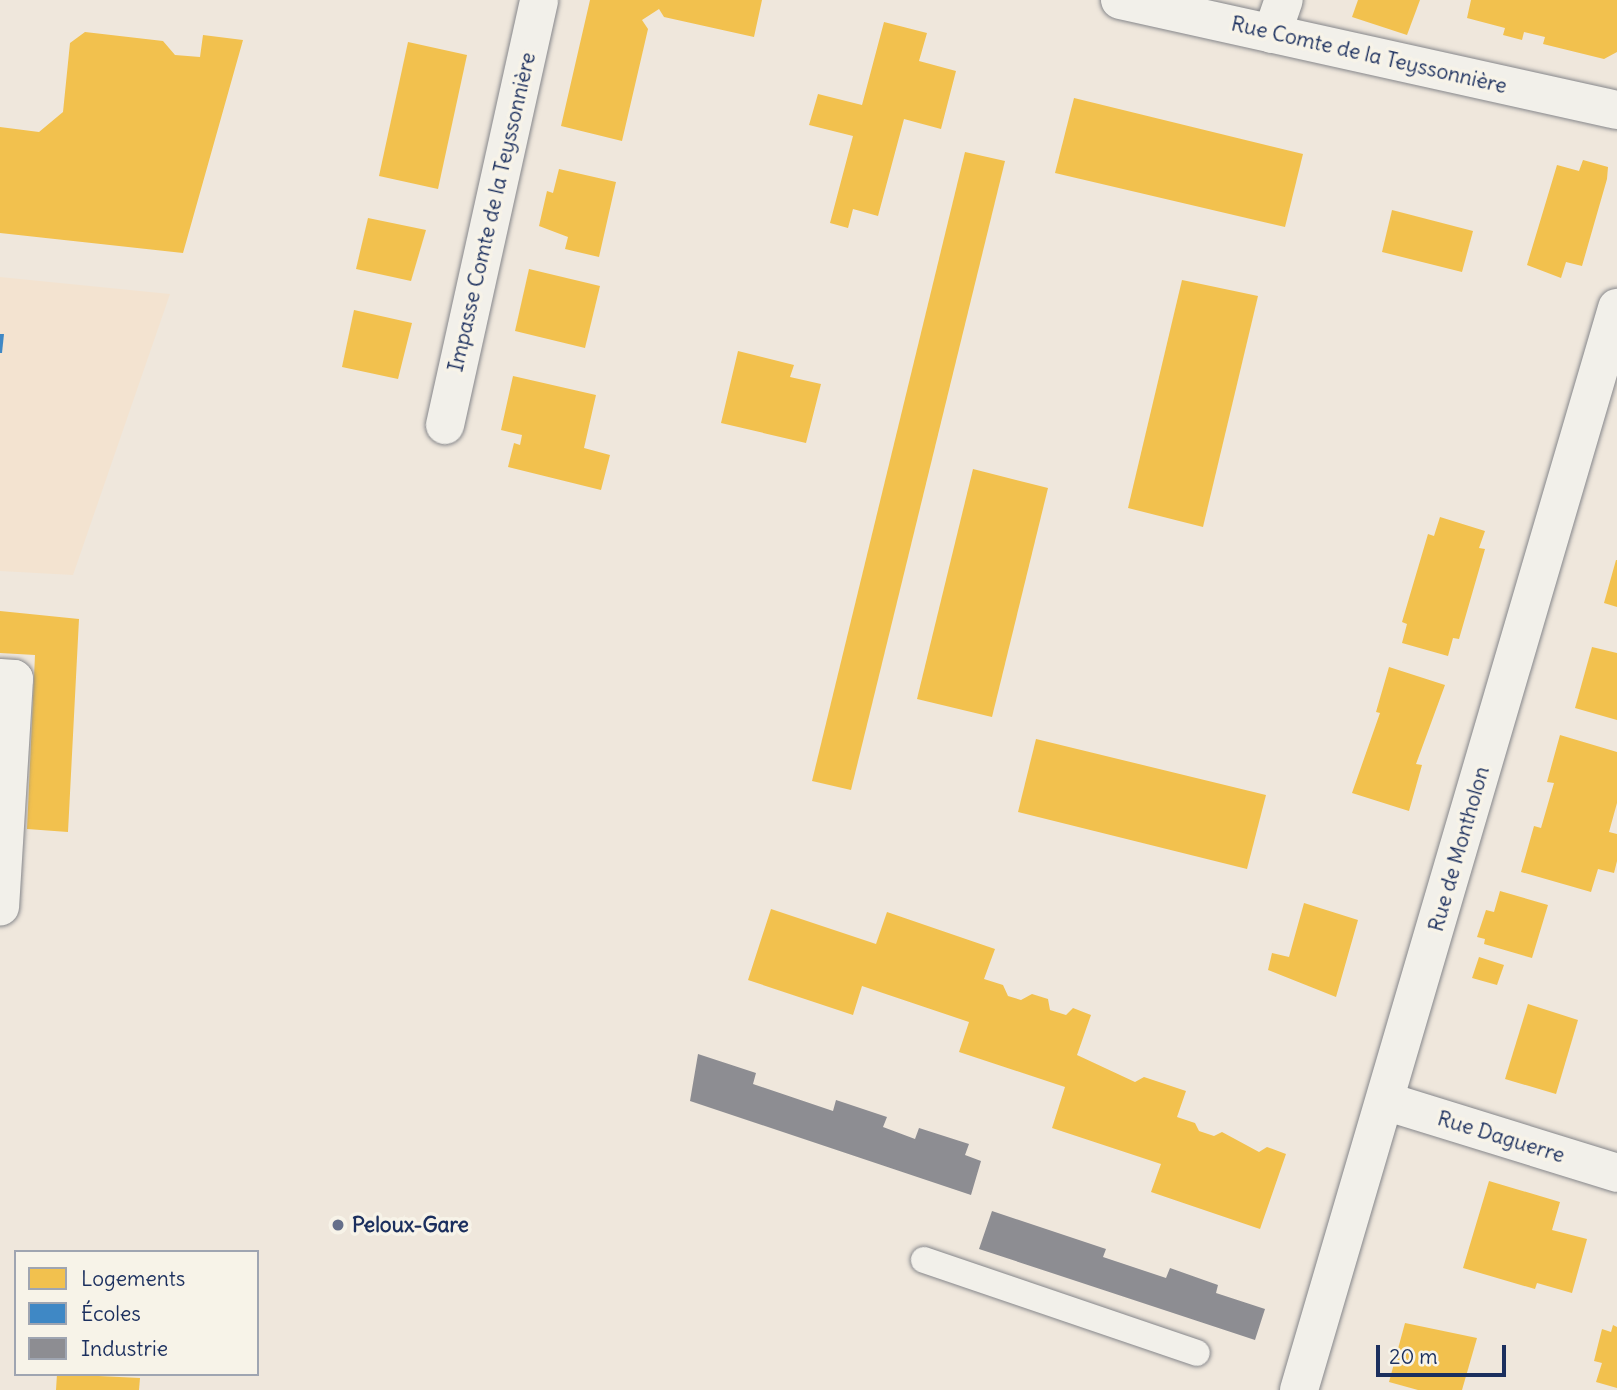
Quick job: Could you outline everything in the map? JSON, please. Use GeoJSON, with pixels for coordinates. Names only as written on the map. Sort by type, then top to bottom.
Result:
{"type":"FeatureCollection","features":[{"type":"Feature","properties":{"kind":"street","name":"Impasse Comte de la Teyssonnière"},"geometry":{"type":"LineString","coordinates":[[445,425],[539,0]]}},
{"type":"Feature","properties":{"kind":"street","name":"Rue Comte de la Teyssonnière"},"geometry":{"type":"LineString","coordinates":[[1121,0],[1278,17],[1617,110]]}},
{"type":"Feature","properties":{"kind":"street","name":"Rue de Montholon"},"geometry":{"type":"LineString","coordinates":[[1299,1390],[1617,308]]}},
{"type":"Feature","properties":{"kind":"street"},"geometry":{"type":"LineString","coordinates":[[0,678],[14,679],[0,907]]}},
{"type":"Feature","properties":{"kind":"street","name":"Rue Daguerre"},"geometry":{"type":"LineString","coordinates":[[1385,1101],[1617,1173]]}},
{"type":"Feature","properties":{"kind":"lane"},"geometry":{"type":"LineString","coordinates":[[924,1260],[1197,1353]]}},
{"type":"Feature","properties":{"kind":"shaded area"},"geometry":{"type":"Polygon","coordinates":[[[0,277],[170,294],[73,575],[0,571],[0,277]]]}},
{"type":"Feature","properties":{"kind":"building: Logements"},"geometry":{"type":"Polygon","coordinates":[[[590,0],[762,0],[754,37],[664,17],[659,9],[642,20],[648,29],[622,141],[561,126],[590,0]]]}},
{"type":"Feature","properties":{"kind":"building: Logements"},"geometry":{"type":"Polygon","coordinates":[[[1358,0],[1420,0],[1407,35],[1352,17],[1358,0]]]}},
{"type":"Feature","properties":{"kind":"building: Logements"},"geometry":{"type":"Polygon","coordinates":[[[1471,0],[1617,0],[1617,52],[1604,59],[1543,44],[1545,37],[1524,32],[1522,40],[1503,35],[1505,28],[1467,18],[1471,0]]]}},
{"type":"Feature","properties":{"kind":"building: Logements"},"geometry":{"type":"Polygon","coordinates":[[[884,22],[927,33],[919,61],[956,71],[941,129],[904,119],[878,216],[853,209],[848,228],[830,223],[853,136],[809,125],[818,94],[862,105],[884,22]]]}},
{"type":"Feature","properties":{"kind":"building: Logements"},"geometry":{"type":"Polygon","coordinates":[[[85,32],[163,41],[175,55],[200,57],[203,35],[243,40],[183,253],[0,233],[0,127],[39,132],[63,112],[70,43],[85,32]]]}},
{"type":"Feature","properties":{"kind":"building: Logements"},"geometry":{"type":"Polygon","coordinates":[[[408,42],[467,55],[438,189],[379,176],[408,42]]]}},
{"type":"Feature","properties":{"kind":"building: Logements"},"geometry":{"type":"Polygon","coordinates":[[[1074,98],[1303,154],[1285,227],[1055,173],[1074,98]]]}},
{"type":"Feature","properties":{"kind":"building: Logements"},"geometry":{"type":"Polygon","coordinates":[[[965,152],[1005,161],[851,790],[812,781],[965,152]]]}},
{"type":"Feature","properties":{"kind":"building: Logements"},"geometry":{"type":"Polygon","coordinates":[[[1583,160],[1608,167],[1607,179],[1582,266],[1566,262],[1561,278],[1527,265],[1557,165],[1579,171],[1583,160]]]}},
{"type":"Feature","properties":{"kind":"building: Logements"},"geometry":{"type":"Polygon","coordinates":[[[559,169],[616,182],[599,257],[565,249],[568,237],[539,226],[547,191],[553,193],[559,169]]]}},
{"type":"Feature","properties":{"kind":"building: Logements"},"geometry":{"type":"Polygon","coordinates":[[[1392,210],[1473,231],[1462,272],[1382,252],[1392,210]]]}},
{"type":"Feature","properties":{"kind":"building: Logements"},"geometry":{"type":"Polygon","coordinates":[[[368,218],[426,230],[411,281],[356,269],[368,218]]]}},
{"type":"Feature","properties":{"kind":"building: Logements"},"geometry":{"type":"Polygon","coordinates":[[[529,269],[600,286],[585,348],[515,331],[529,269]]]}},
{"type":"Feature","properties":{"kind":"building: Logements"},"geometry":{"type":"Polygon","coordinates":[[[1182,280],[1258,296],[1203,527],[1128,508],[1182,280]]]}},
{"type":"Feature","properties":{"kind":"building: Logements"},"geometry":{"type":"Polygon","coordinates":[[[354,310],[412,323],[398,379],[342,367],[354,310]]]}},
{"type":"Feature","properties":{"kind":"building: Logements"},"geometry":{"type":"Polygon","coordinates":[[[738,351],[794,365],[790,377],[821,384],[806,443],[721,423],[738,351]]]}},
{"type":"Feature","properties":{"kind":"building: Logements"},"geometry":{"type":"Polygon","coordinates":[[[513,376],[596,395],[584,448],[610,455],[601,490],[508,467],[514,443],[520,445],[522,435],[501,430],[513,376]]]}},
{"type":"Feature","properties":{"kind":"building: Logements"},"geometry":{"type":"Polygon","coordinates":[[[973,469],[1048,488],[992,717],[917,699],[973,469]]]}},
{"type":"Feature","properties":{"kind":"building: Logements"},"geometry":{"type":"Polygon","coordinates":[[[1440,517],[1485,531],[1479,548],[1485,549],[1459,639],[1453,638],[1448,656],[1402,643],[1407,624],[1402,622],[1428,534],[1434,536],[1440,517]]]}},
{"type":"Feature","properties":{"kind":"building: Logements"},"geometry":{"type":"Polygon","coordinates":[[[1617,560],[1617,607],[1604,603],[1617,560]]]}},
{"type":"Feature","properties":{"kind":"building: Logements"},"geometry":{"type":"Polygon","coordinates":[[[0,611],[79,619],[68,832],[27,829],[35,655],[0,653],[0,611]]]}},
{"type":"Feature","properties":{"kind":"building: Logements"},"geometry":{"type":"Polygon","coordinates":[[[1592,647],[1617,653],[1617,720],[1575,708],[1592,647]]]}},
{"type":"Feature","properties":{"kind":"building: Logements"},"geometry":{"type":"Polygon","coordinates":[[[1389,667],[1445,685],[1416,764],[1422,765],[1409,811],[1352,793],[1380,713],[1376,712],[1389,667]]]}},
{"type":"Feature","properties":{"kind":"building: Logements"},"geometry":{"type":"Polygon","coordinates":[[[1560,735],[1617,752],[1617,803],[1609,832],[1617,834],[1617,861],[1614,873],[1598,869],[1591,892],[1521,872],[1534,826],[1541,828],[1554,783],[1547,782],[1560,735]]]}},
{"type":"Feature","properties":{"kind":"building: Logements"},"geometry":{"type":"Polygon","coordinates":[[[1036,739],[1266,795],[1247,869],[1018,812],[1036,739]]]}},
{"type":"Feature","properties":{"kind":"building: Logements"},"geometry":{"type":"Polygon","coordinates":[[[1500,891],[1548,905],[1532,958],[1484,944],[1485,939],[1477,937],[1486,910],[1494,912],[1500,891]]]}},
{"type":"Feature","properties":{"kind":"building: Logements"},"geometry":{"type":"Polygon","coordinates":[[[1304,903],[1358,920],[1336,997],[1268,970],[1272,953],[1289,957],[1304,903]]]}},
{"type":"Feature","properties":{"kind":"building: Logements"},"geometry":{"type":"Polygon","coordinates":[[[771,909],[876,944],[887,912],[995,949],[984,979],[1003,985],[1008,996],[1021,1000],[1032,994],[1048,999],[1050,1010],[1066,1015],[1073,1008],[1091,1015],[1077,1055],[1135,1082],[1144,1077],[1186,1091],[1177,1117],[1195,1123],[1199,1131],[1214,1136],[1222,1132],[1259,1152],[1267,1147],[1286,1154],[1260,1229],[1151,1192],[1161,1164],[1052,1128],[1065,1087],[959,1052],[969,1022],[862,986],[853,1015],[748,980],[771,909]]]}},
{"type":"Feature","properties":{"kind":"building: Logements"},"geometry":{"type":"Polygon","coordinates":[[[1479,957],[1504,965],[1497,985],[1472,978],[1479,957]]]}},
{"type":"Feature","properties":{"kind":"building: Logements"},"geometry":{"type":"Polygon","coordinates":[[[1528,1004],[1578,1020],[1556,1094],[1505,1079],[1528,1004]]]}},
{"type":"Feature","properties":{"kind":"building: Logements"},"geometry":{"type":"Polygon","coordinates":[[[1489,1181],[1560,1202],[1552,1230],[1587,1239],[1572,1293],[1537,1283],[1535,1289],[1463,1268],[1489,1181]]]}},
{"type":"Feature","properties":{"kind":"building: Logements"},"geometry":{"type":"Polygon","coordinates":[[[1405,1323],[1477,1338],[1462,1390],[1418,1390],[1389,1382],[1405,1323]]]}},
{"type":"Feature","properties":{"kind":"building: Logements"},"geometry":{"type":"Polygon","coordinates":[[[1613,1325],[1617,1327],[1617,1388],[1596,1382],[1602,1363],[1594,1361],[1602,1329],[1611,1332],[1613,1325]]]}},
{"type":"Feature","properties":{"kind":"building: Logements"},"geometry":{"type":"Polygon","coordinates":[[[57,1376],[140,1378],[139,1390],[56,1390],[57,1376]]]}},
{"type":"Feature","properties":{"kind":"building: Écoles"},"geometry":{"type":"Polygon","coordinates":[[[0,334],[4,334],[2,353],[0,353],[0,334]]]}},
{"type":"Feature","properties":{"kind":"building: Industrie"},"geometry":{"type":"Polygon","coordinates":[[[698,1054],[756,1073],[753,1084],[833,1111],[836,1100],[887,1117],[883,1127],[915,1139],[919,1128],[969,1144],[965,1155],[981,1161],[971,1195],[690,1101],[698,1054]]]}},
{"type":"Feature","properties":{"kind":"building: Industrie"},"geometry":{"type":"Polygon","coordinates":[[[992,1211],[1106,1249],[1103,1257],[1166,1278],[1170,1268],[1218,1285],[1216,1293],[1265,1309],[1255,1340],[979,1249],[992,1211]]]}},
{"type":"Feature","properties":{"kind":"place","name":"Peloux-Gare"},"geometry":{"type":"Point","coordinates":[338,1225]}}]}
